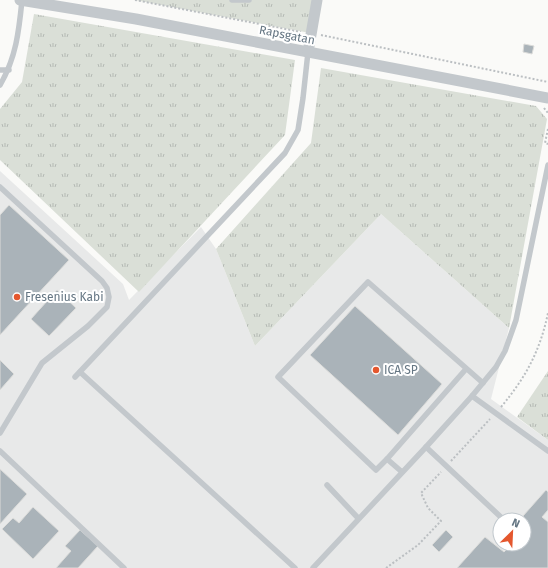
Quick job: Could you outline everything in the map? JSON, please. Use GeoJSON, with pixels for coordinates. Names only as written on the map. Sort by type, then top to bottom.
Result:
{"type":"FeatureCollection","features":[{"type":"Feature","properties":{"kind":"street","name":"Rapsgatan"},"geometry":{"type":"LineString","coordinates":[[21,0],[136,19],[548,98]]}},
{"type":"Feature","properties":{"kind":"street"},"geometry":{"type":"LineString","coordinates":[[308,52],[310,33],[317,0]]}},
{"type":"Feature","properties":{"kind":"lane"},"geometry":{"type":"LineString","coordinates":[[0,85],[9,70],[16,45],[21,0]]}},
{"type":"Feature","properties":{"kind":"lane"},"geometry":{"type":"LineString","coordinates":[[232,0],[249,0]]}},
{"type":"Feature","properties":{"kind":"lane"},"geometry":{"type":"LineString","coordinates":[[75,378],[285,153],[298,130],[308,52]]}},
{"type":"Feature","properties":{"kind":"lane"},"geometry":{"type":"LineString","coordinates":[[0,70],[9,70]]}},
{"type":"Feature","properties":{"kind":"lane"},"geometry":{"type":"LineString","coordinates":[[313,568],[472,396],[496,367],[505,352],[516,320],[548,169]]}},
{"type":"Feature","properties":{"kind":"lane"},"geometry":{"type":"LineString","coordinates":[[0,187],[102,281],[107,288],[109,297],[107,307],[88,326],[42,362],[0,433]]}},
{"type":"Feature","properties":{"kind":"lane"},"geometry":{"type":"LineString","coordinates":[[466,369],[376,470],[278,377],[368,282],[483,383]]}},
{"type":"Feature","properties":{"kind":"lane"},"geometry":{"type":"LineString","coordinates":[[80,372],[294,568]]}},
{"type":"Feature","properties":{"kind":"lane"},"geometry":{"type":"LineString","coordinates":[[472,396],[548,451]]}},
{"type":"Feature","properties":{"kind":"lane"},"geometry":{"type":"LineString","coordinates":[[426,447],[495,512]]}},
{"type":"Feature","properties":{"kind":"lane"},"geometry":{"type":"LineString","coordinates":[[0,451],[124,568]]}},
{"type":"Feature","properties":{"kind":"lane"},"geometry":{"type":"LineString","coordinates":[[387,459],[402,472]]}},
{"type":"Feature","properties":{"kind":"lane"},"geometry":{"type":"LineString","coordinates":[[327,485],[358,518]]}},
{"type":"Feature","properties":{"kind":"path"},"geometry":{"type":"LineString","coordinates":[[135,0],[310,33],[548,82]]}},
{"type":"Feature","properties":{"kind":"path"},"geometry":{"type":"LineString","coordinates":[[548,129],[545,143],[548,144]]}},
{"type":"Feature","properties":{"kind":"path"},"geometry":{"type":"LineString","coordinates":[[386,568],[418,545],[442,521],[428,508],[421,492],[514,392],[533,361],[540,346],[548,313]]}},
{"type":"Feature","properties":{"kind":"shaded area"},"geometry":{"type":"Polygon","coordinates":[[[0,171],[123,284],[129,300],[201,227],[216,249],[255,346],[381,214],[509,328],[491,399],[548,440],[548,568],[0,568],[0,171]]]}},
{"type":"Feature","properties":{"kind":"green space"},"geometry":{"type":"Polygon","coordinates":[[[135,0],[317,0],[310,33],[135,0]]]}},
{"type":"Feature","properties":{"kind":"green space"},"geometry":{"type":"Polygon","coordinates":[[[34,14],[295,60],[285,135],[139,292],[0,160],[0,109],[22,82],[34,14]]]}},
{"type":"Feature","properties":{"kind":"green space"},"geometry":{"type":"Polygon","coordinates":[[[321,68],[536,106],[547,119],[509,328],[381,214],[255,346],[216,249],[311,143],[321,68]]]}},
{"type":"Feature","properties":{"kind":"green space"},"geometry":{"type":"Polygon","coordinates":[[[548,371],[548,440],[517,417],[548,371]]]}},
{"type":"Feature","properties":{"kind":"building"},"geometry":{"type":"Polygon","coordinates":[[[524,44],[534,46],[532,54],[523,52],[524,44]]]}},
{"type":"Feature","properties":{"kind":"building","name":"Fresenius Kabi"},"geometry":{"type":"Polygon","coordinates":[[[9,205],[69,260],[0,335],[0,215],[9,205]]]}},
{"type":"Feature","properties":{"kind":"building"},"geometry":{"type":"Polygon","coordinates":[[[57,290],[76,308],[49,336],[31,319],[57,290]]]}},
{"type":"Feature","properties":{"kind":"building","name":"ICA SP"},"geometry":{"type":"Polygon","coordinates":[[[355,306],[442,384],[398,435],[310,355],[355,306]]]}},
{"type":"Feature","properties":{"kind":"building"},"geometry":{"type":"Polygon","coordinates":[[[0,360],[14,374],[0,390],[0,360]]]}},
{"type":"Feature","properties":{"kind":"building"},"geometry":{"type":"Polygon","coordinates":[[[0,469],[27,494],[0,524],[0,469]]]}},
{"type":"Feature","properties":{"kind":"building"},"geometry":{"type":"Polygon","coordinates":[[[546,490],[548,492],[548,510],[542,517],[548,522],[548,568],[457,568],[485,537],[492,543],[492,552],[532,552],[532,512],[527,512],[546,490]]]}},
{"type":"Feature","properties":{"kind":"building"},"geometry":{"type":"Polygon","coordinates":[[[33,507],[59,531],[33,559],[2,529],[13,518],[19,523],[33,507]]]}},
{"type":"Feature","properties":{"kind":"building"},"geometry":{"type":"Polygon","coordinates":[[[80,530],[98,546],[78,568],[56,568],[71,551],[65,546],[80,530]]]}},
{"type":"Feature","properties":{"kind":"building"},"geometry":{"type":"Polygon","coordinates":[[[446,530],[453,537],[439,552],[432,545],[446,530]]]}},
{"type":"Feature","properties":{"kind":"place","name":"Fresenius Kabi"},"geometry":{"type":"Point","coordinates":[17,297]}},
{"type":"Feature","properties":{"kind":"place","name":"ICA SP"},"geometry":{"type":"Point","coordinates":[376,370]}}]}
